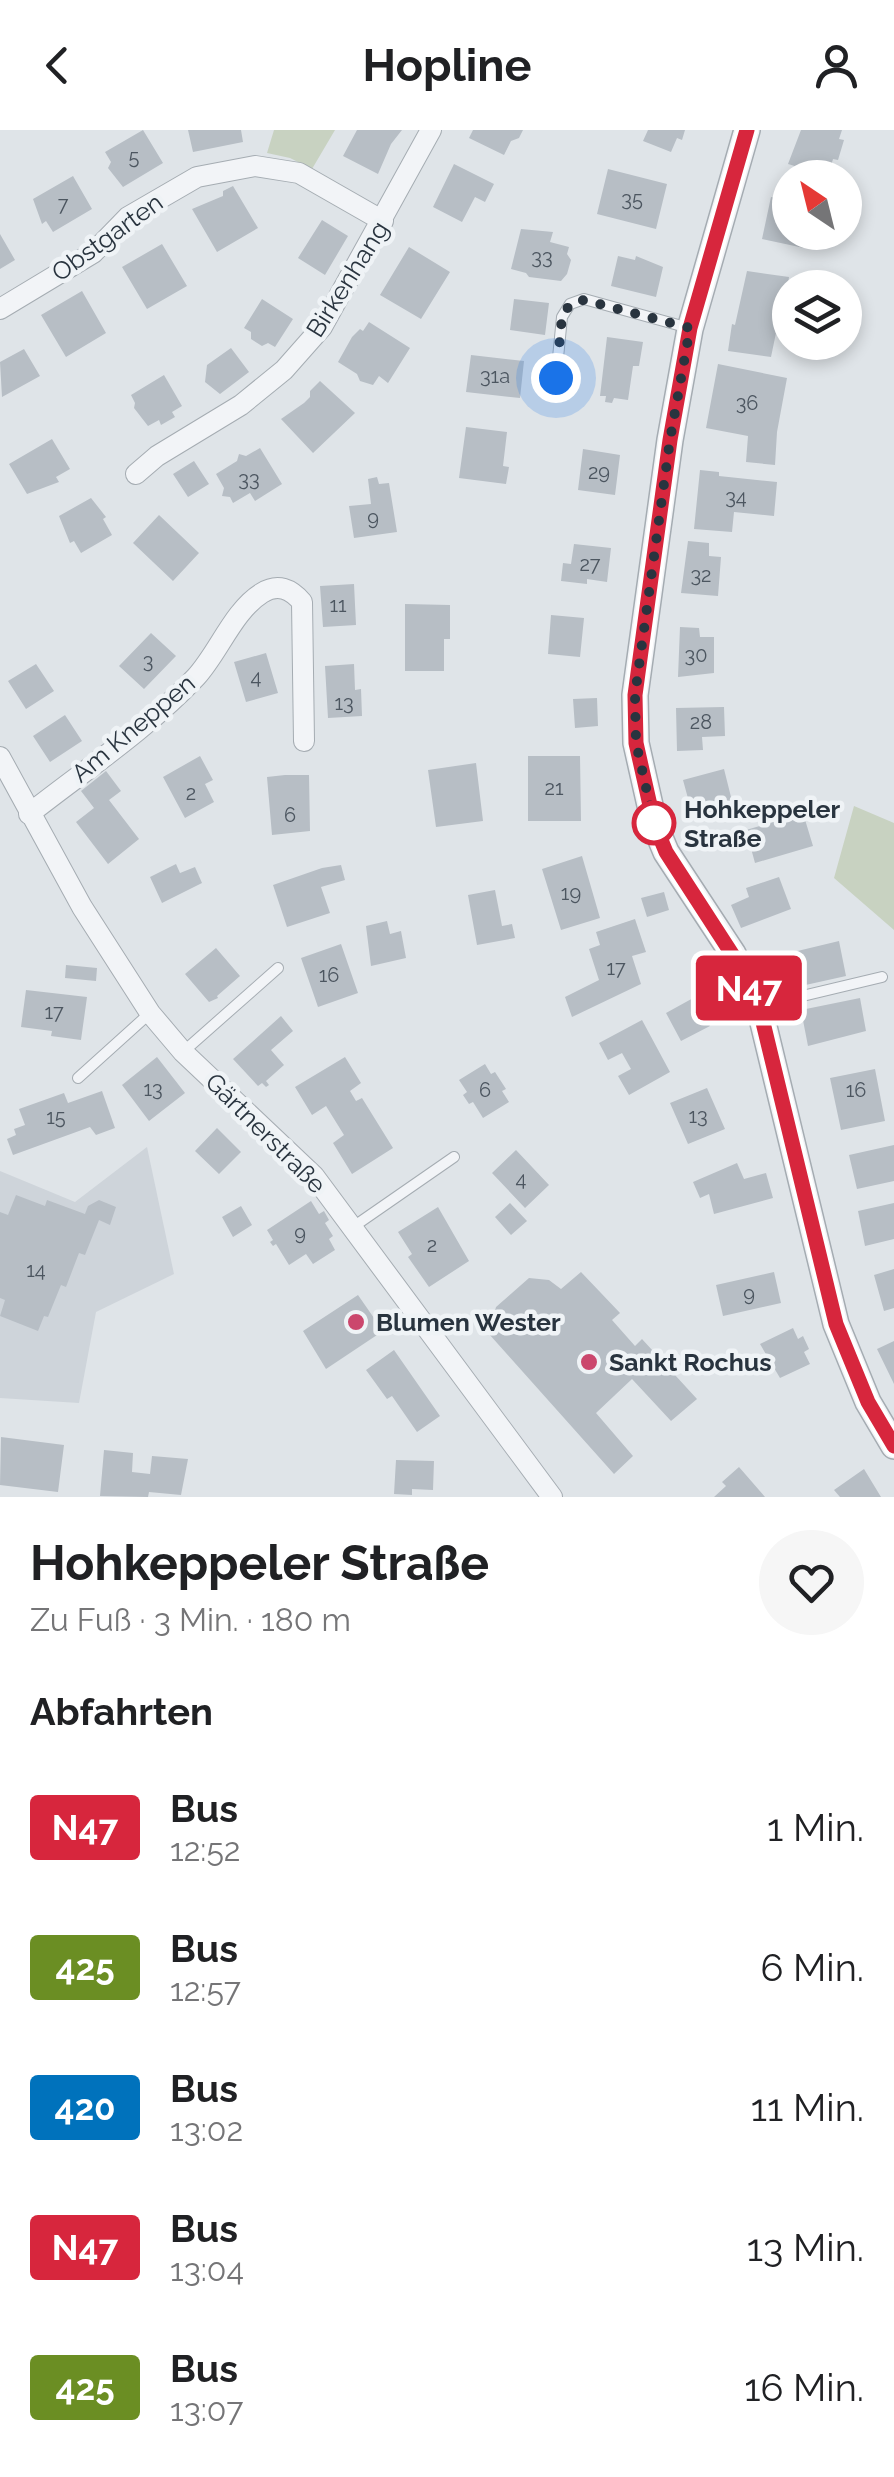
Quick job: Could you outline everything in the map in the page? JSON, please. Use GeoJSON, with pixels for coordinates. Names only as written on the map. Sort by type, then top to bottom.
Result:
{"type":"FeatureCollection","features":[{"type":"Feature","properties":{"kind":"street","name":"Birkenhang"},"geometry":{"type":"LineString","coordinates":[[136,474],[158,456],[241,406],[284,370],[322,327],[432,130]]}},
{"type":"Feature","properties":{"kind":"street"},"geometry":{"type":"LineString","coordinates":[[747,130],[690,328],[670,440],[635,695],[636,743],[654,823],[666,852],[732,954],[759,1006],[836,1324],[868,1402],[894,1446]]}},
{"type":"Feature","properties":{"kind":"street","name":"Obstgarten"},"geometry":{"type":"LineString","coordinates":[[0,308],[92,253],[128,217],[197,177],[255,166],[298,173],[383,221]]}},
{"type":"Feature","properties":{"kind":"street","name":"Am Kneppen"},"geometry":{"type":"LineString","coordinates":[[29,814],[172,700],[199,674],[248,604],[265,591],[280,587],[293,592],[302,602],[304,741]]}},
{"type":"Feature","properties":{"kind":"street","name":"Gärtnerstraße"},"geometry":{"type":"LineString","coordinates":[[0,758],[82,907],[150,1014],[183,1052],[314,1176],[552,1497]]}},
{"type":"Feature","properties":{"kind":"lane"},"geometry":{"type":"LineString","coordinates":[[556,378],[562,317],[570,304],[584,300],[690,328]]}},
{"type":"Feature","properties":{"kind":"lane"},"geometry":{"type":"LineString","coordinates":[[183,1052],[278,968]]}},
{"type":"Feature","properties":{"kind":"lane"},"geometry":{"type":"LineString","coordinates":[[759,1006],[882,976]]}},
{"type":"Feature","properties":{"kind":"lane"},"geometry":{"type":"LineString","coordinates":[[78,1078],[150,1014]]}},
{"type":"Feature","properties":{"kind":"lane"},"geometry":{"type":"LineString","coordinates":[[354,1227],[454,1157]]}},
{"type":"Feature","properties":{"kind":"shaded area"},"geometry":{"type":"Polygon","coordinates":[[[147,1147],[174,1274],[96,1312],[79,1403],[0,1398],[0,1171],[75,1202],[147,1147]]]}},
{"type":"Feature","properties":{"kind":"green space"},"geometry":{"type":"Polygon","coordinates":[[[274,130],[335,130],[312,169],[267,153],[274,130]]]}},
{"type":"Feature","properties":{"kind":"green space"},"geometry":{"type":"Polygon","coordinates":[[[854,806],[894,823],[894,930],[834,878],[854,806]]]}},
{"type":"Feature","properties":{"kind":"building"},"geometry":{"type":"Polygon","coordinates":[[[143,130],[163,163],[123,187],[108,168],[111,162],[105,152],[143,130]]]}},
{"type":"Feature","properties":{"kind":"building"},"geometry":{"type":"Polygon","coordinates":[[[188,130],[241,130],[243,142],[193,152],[188,130]]]}},
{"type":"Feature","properties":{"kind":"building"},"geometry":{"type":"Polygon","coordinates":[[[357,130],[402,130],[378,174],[343,156],[357,130]]]}},
{"type":"Feature","properties":{"kind":"building"},"geometry":{"type":"Polygon","coordinates":[[[473,130],[523,130],[504,155],[469,138],[473,130]]]}},
{"type":"Feature","properties":{"kind":"building"},"geometry":{"type":"Polygon","coordinates":[[[648,130],[685,130],[671,152],[643,141],[648,130]]]}},
{"type":"Feature","properties":{"kind":"building"},"geometry":{"type":"Polygon","coordinates":[[[801,130],[842,130],[839,139],[844,140],[838,160],[790,160],[801,130]]]}},
{"type":"Feature","properties":{"kind":"building"},"geometry":{"type":"Polygon","coordinates":[[[454,164],[494,184],[485,202],[475,197],[462,222],[433,207],[454,164]]]}},
{"type":"Feature","properties":{"kind":"building"},"geometry":{"type":"Polygon","coordinates":[[[608,169],[667,184],[656,229],[597,214],[608,169]]]}},
{"type":"Feature","properties":{"kind":"building"},"geometry":{"type":"Polygon","coordinates":[[[73,176],[92,209],[53,232],[46,221],[42,224],[33,199],[73,176]]]}},
{"type":"Feature","properties":{"kind":"building"},"geometry":{"type":"Polygon","coordinates":[[[233,186],[258,228],[217,252],[192,209],[223,196],[223,191],[233,186]]]}},
{"type":"Feature","properties":{"kind":"building"},"geometry":{"type":"Polygon","coordinates":[[[771,197],[772,197],[772,241],[762,239],[771,197]]]}},
{"type":"Feature","properties":{"kind":"building"},"geometry":{"type":"Polygon","coordinates":[[[322,220],[348,236],[325,275],[298,258],[322,220]]]}},
{"type":"Feature","properties":{"kind":"building"},"geometry":{"type":"Polygon","coordinates":[[[521,229],[553,232],[550,242],[569,247],[567,254],[571,260],[561,281],[529,277],[511,269],[521,229]]]}},
{"type":"Feature","properties":{"kind":"building"},"geometry":{"type":"Polygon","coordinates":[[[0,234],[15,260],[0,269],[0,234]]]}},
{"type":"Feature","properties":{"kind":"building"},"geometry":{"type":"Polygon","coordinates":[[[162,244],[187,286],[147,309],[122,267],[162,244]]]}},
{"type":"Feature","properties":{"kind":"building"},"geometry":{"type":"Polygon","coordinates":[[[409,247],[450,272],[421,319],[380,295],[409,247]]]}},
{"type":"Feature","properties":{"kind":"building"},"geometry":{"type":"Polygon","coordinates":[[[618,256],[635,260],[636,256],[663,267],[656,297],[611,286],[618,256]]]}},
{"type":"Feature","properties":{"kind":"building"},"geometry":{"type":"Polygon","coordinates":[[[747,271],[772,275],[771,357],[728,351],[732,324],[735,325],[747,271]]]}},
{"type":"Feature","properties":{"kind":"building"},"geometry":{"type":"Polygon","coordinates":[[[82,291],[106,333],[66,357],[41,315],[82,291]]]}},
{"type":"Feature","properties":{"kind":"building"},"geometry":{"type":"Polygon","coordinates":[[[262,299],[293,319],[275,347],[268,343],[262,346],[244,328],[262,299]]]}},
{"type":"Feature","properties":{"kind":"building"},"geometry":{"type":"Polygon","coordinates":[[[514,299],[549,303],[545,335],[510,330],[514,299]]]}},
{"type":"Feature","properties":{"kind":"building"},"geometry":{"type":"Polygon","coordinates":[[[369,322],[410,348],[388,383],[379,376],[373,385],[360,381],[357,374],[338,362],[352,337],[369,322]]]}},
{"type":"Feature","properties":{"kind":"building"},"geometry":{"type":"Polygon","coordinates":[[[607,337],[643,342],[639,366],[633,366],[628,400],[614,398],[612,403],[605,402],[606,396],[600,396],[607,337]]]}},
{"type":"Feature","properties":{"kind":"building"},"geometry":{"type":"Polygon","coordinates":[[[231,348],[249,372],[220,394],[205,382],[207,365],[231,348]]]}},
{"type":"Feature","properties":{"kind":"building"},"geometry":{"type":"Polygon","coordinates":[[[24,349],[40,376],[2,397],[0,362],[24,349]]]}},
{"type":"Feature","properties":{"kind":"building"},"geometry":{"type":"Polygon","coordinates":[[[471,355],[524,361],[520,398],[466,392],[471,355]]]}},
{"type":"Feature","properties":{"kind":"building"},"geometry":{"type":"Polygon","coordinates":[[[718,364],[787,378],[775,465],[746,462],[748,436],[706,428],[718,364]]]}},
{"type":"Feature","properties":{"kind":"building"},"geometry":{"type":"Polygon","coordinates":[[[164,375],[182,406],[172,412],[175,417],[161,425],[159,420],[148,426],[134,408],[131,395],[164,375]]]}},
{"type":"Feature","properties":{"kind":"building"},"geometry":{"type":"Polygon","coordinates":[[[320,381],[355,413],[313,453],[281,419],[304,403],[320,381]]]}},
{"type":"Feature","properties":{"kind":"building"},"geometry":{"type":"Polygon","coordinates":[[[466,427],[507,432],[503,466],[509,467],[506,484],[459,478],[466,427]]]}},
{"type":"Feature","properties":{"kind":"building"},"geometry":{"type":"Polygon","coordinates":[[[52,439],[70,469],[56,477],[59,482],[27,494],[9,464],[52,439]]]}},
{"type":"Feature","properties":{"kind":"building"},"geometry":{"type":"Polygon","coordinates":[[[260,448],[282,484],[255,501],[250,493],[233,503],[230,497],[222,496],[224,488],[216,474],[237,461],[239,454],[246,456],[260,448]]]}},
{"type":"Feature","properties":{"kind":"building"},"geometry":{"type":"Polygon","coordinates":[[[583,449],[620,455],[615,495],[578,490],[583,449]]]}},
{"type":"Feature","properties":{"kind":"building"},"geometry":{"type":"Polygon","coordinates":[[[194,461],[209,484],[188,497],[173,474],[194,461]]]}},
{"type":"Feature","properties":{"kind":"building"},"geometry":{"type":"Polygon","coordinates":[[[700,470],[719,472],[719,476],[777,482],[774,516],[734,512],[732,532],[694,529],[700,470]]]}},
{"type":"Feature","properties":{"kind":"building"},"geometry":{"type":"Polygon","coordinates":[[[377,477],[379,484],[389,483],[397,532],[354,538],[349,506],[371,504],[368,479],[377,477]]]}},
{"type":"Feature","properties":{"kind":"building"},"geometry":{"type":"Polygon","coordinates":[[[91,498],[106,517],[103,519],[112,535],[81,553],[74,541],[70,543],[59,516],[91,498]]]}},
{"type":"Feature","properties":{"kind":"building"},"geometry":{"type":"Polygon","coordinates":[[[159,515],[199,553],[173,581],[133,543],[159,515]]]}},
{"type":"Feature","properties":{"kind":"building"},"geometry":{"type":"Polygon","coordinates":[[[688,541],[709,543],[709,556],[721,557],[718,596],[681,593],[688,541]]]}},
{"type":"Feature","properties":{"kind":"building"},"geometry":{"type":"Polygon","coordinates":[[[574,544],[611,548],[607,582],[561,581],[563,563],[571,564],[574,544]]]}},
{"type":"Feature","properties":{"kind":"building"},"geometry":{"type":"Polygon","coordinates":[[[354,584],[356,625],[323,627],[320,586],[354,584]]]}},
{"type":"Feature","properties":{"kind":"building"},"geometry":{"type":"Polygon","coordinates":[[[405,604],[450,605],[450,639],[444,639],[444,671],[405,671],[405,604]]]}},
{"type":"Feature","properties":{"kind":"building"},"geometry":{"type":"Polygon","coordinates":[[[551,615],[584,618],[580,657],[548,654],[551,615]]]}},
{"type":"Feature","properties":{"kind":"building"},"geometry":{"type":"Polygon","coordinates":[[[680,627],[699,628],[700,637],[714,637],[714,673],[678,677],[680,627]]]}},
{"type":"Feature","properties":{"kind":"building"},"geometry":{"type":"Polygon","coordinates":[[[151,633],[176,656],[144,689],[119,666],[151,633]]]}},
{"type":"Feature","properties":{"kind":"building"},"geometry":{"type":"Polygon","coordinates":[[[266,653],[278,693],[246,702],[234,662],[266,653]]]}},
{"type":"Feature","properties":{"kind":"building"},"geometry":{"type":"Polygon","coordinates":[[[36,664],[54,691],[26,709],[8,681],[36,664]]]}},
{"type":"Feature","properties":{"kind":"building"},"geometry":{"type":"Polygon","coordinates":[[[354,664],[355,690],[361,689],[362,716],[328,718],[325,666],[354,664]]]}},
{"type":"Feature","properties":{"kind":"building"},"geometry":{"type":"Polygon","coordinates":[[[597,698],[598,726],[575,728],[573,699],[597,698]]]}},
{"type":"Feature","properties":{"kind":"building"},"geometry":{"type":"Polygon","coordinates":[[[724,707],[725,736],[702,737],[703,750],[677,751],[676,708],[724,707]]]}},
{"type":"Feature","properties":{"kind":"building"},"geometry":{"type":"Polygon","coordinates":[[[65,715],[82,741],[50,762],[33,736],[65,715]]]}},
{"type":"Feature","properties":{"kind":"building"},"geometry":{"type":"Polygon","coordinates":[[[200,756],[213,780],[205,784],[214,802],[185,818],[163,777],[200,756]]]}},
{"type":"Feature","properties":{"kind":"building"},"geometry":{"type":"Polygon","coordinates":[[[528,756],[580,756],[581,821],[528,821],[528,756]]]}},
{"type":"Feature","properties":{"kind":"building"},"geometry":{"type":"Polygon","coordinates":[[[476,763],[483,821],[436,827],[428,770],[476,763]]]}},
{"type":"Feature","properties":{"kind":"building"},"geometry":{"type":"Polygon","coordinates":[[[724,769],[732,801],[692,813],[683,780],[724,769]]]}},
{"type":"Feature","properties":{"kind":"building"},"geometry":{"type":"Polygon","coordinates":[[[106,771],[121,791],[109,800],[139,839],[108,864],[76,822],[94,808],[81,791],[106,771]]]}},
{"type":"Feature","properties":{"kind":"building"},"geometry":{"type":"Polygon","coordinates":[[[309,775],[310,831],[272,835],[267,777],[309,775]]]}},
{"type":"Feature","properties":{"kind":"building"},"geometry":{"type":"Polygon","coordinates":[[[803,813],[813,846],[755,863],[746,830],[803,813]]]}},
{"type":"Feature","properties":{"kind":"building"},"geometry":{"type":"Polygon","coordinates":[[[582,856],[600,918],[561,930],[542,869],[582,856]]]}},
{"type":"Feature","properties":{"kind":"building"},"geometry":{"type":"Polygon","coordinates":[[[176,864],[180,873],[195,867],[202,883],[162,903],[150,877],[176,864]]]}},
{"type":"Feature","properties":{"kind":"building"},"geometry":{"type":"Polygon","coordinates":[[[341,865],[345,880],[321,887],[330,913],[287,927],[273,885],[341,865]]]}},
{"type":"Feature","properties":{"kind":"building"},"geometry":{"type":"Polygon","coordinates":[[[779,877],[791,909],[741,928],[731,905],[749,897],[746,888],[779,877]]]}},
{"type":"Feature","properties":{"kind":"building"},"geometry":{"type":"Polygon","coordinates":[[[495,890],[502,926],[512,924],[515,938],[477,945],[468,895],[495,890]]]}},
{"type":"Feature","properties":{"kind":"building"},"geometry":{"type":"Polygon","coordinates":[[[664,892],[669,910],[647,917],[641,898],[664,892]]]}},
{"type":"Feature","properties":{"kind":"building"},"geometry":{"type":"Polygon","coordinates":[[[635,919],[646,952],[632,956],[641,984],[572,1017],[565,997],[599,980],[589,949],[600,945],[596,932],[635,919]]]}},
{"type":"Feature","properties":{"kind":"building"},"geometry":{"type":"Polygon","coordinates":[[[387,921],[390,934],[401,931],[406,958],[371,966],[366,926],[387,921]]]}},
{"type":"Feature","properties":{"kind":"building"},"geometry":{"type":"Polygon","coordinates":[[[839,941],[846,976],[792,988],[785,954],[839,941]]]}},
{"type":"Feature","properties":{"kind":"building"},"geometry":{"type":"Polygon","coordinates":[[[341,944],[358,993],[318,1007],[301,958],[341,944]]]}},
{"type":"Feature","properties":{"kind":"building"},"geometry":{"type":"Polygon","coordinates":[[[216,948],[240,976],[209,1002],[185,974],[216,948]]]}},
{"type":"Feature","properties":{"kind":"building"},"geometry":{"type":"Polygon","coordinates":[[[66,965],[97,968],[96,981],[65,978],[66,965]]]}},
{"type":"Feature","properties":{"kind":"building"},"geometry":{"type":"Polygon","coordinates":[[[26,990],[87,997],[81,1040],[21,1027],[26,990]]]}},
{"type":"Feature","properties":{"kind":"building"},"geometry":{"type":"Polygon","coordinates":[[[695,997],[710,1026],[681,1041],[666,1013],[695,997]]]}},
{"type":"Feature","properties":{"kind":"building"},"geometry":{"type":"Polygon","coordinates":[[[860,998],[866,1031],[808,1046],[801,1010],[860,998]]]}},
{"type":"Feature","properties":{"kind":"building"},"geometry":{"type":"Polygon","coordinates":[[[281,1016],[293,1031],[271,1050],[284,1065],[266,1081],[269,1085],[258,1086],[233,1059],[281,1016]]]}},
{"type":"Feature","properties":{"kind":"building"},"geometry":{"type":"Polygon","coordinates":[[[642,1020],[670,1072],[629,1095],[618,1076],[631,1069],[622,1053],[608,1060],[599,1043],[642,1020]]]}},
{"type":"Feature","properties":{"kind":"building"},"geometry":{"type":"Polygon","coordinates":[[[157,1057],[185,1093],[149,1121],[122,1085],[157,1057]]]}},
{"type":"Feature","properties":{"kind":"building"},"geometry":{"type":"Polygon","coordinates":[[[345,1057],[361,1083],[350,1091],[356,1101],[362,1098],[393,1148],[352,1174],[333,1143],[344,1135],[326,1106],[312,1115],[295,1087],[345,1057]]]}},
{"type":"Feature","properties":{"kind":"building"},"geometry":{"type":"Polygon","coordinates":[[[485,1064],[506,1089],[502,1091],[509,1102],[483,1118],[463,1095],[467,1092],[459,1080],[485,1064]]]}},
{"type":"Feature","properties":{"kind":"building"},"geometry":{"type":"Polygon","coordinates":[[[875,1069],[885,1121],[841,1130],[830,1078],[875,1069]]]}},
{"type":"Feature","properties":{"kind":"building"},"geometry":{"type":"Polygon","coordinates":[[[707,1088],[725,1129],[688,1144],[670,1103],[707,1088]]]}},
{"type":"Feature","properties":{"kind":"building"},"geometry":{"type":"Polygon","coordinates":[[[102,1091],[115,1128],[96,1135],[90,1127],[13,1155],[7,1139],[16,1135],[14,1129],[25,1125],[19,1109],[64,1093],[68,1103],[102,1091]]]}},
{"type":"Feature","properties":{"kind":"building"},"geometry":{"type":"Polygon","coordinates":[[[217,1128],[241,1152],[219,1174],[195,1151],[217,1128]]]}},
{"type":"Feature","properties":{"kind":"building"},"geometry":{"type":"Polygon","coordinates":[[[894,1145],[894,1181],[857,1189],[849,1155],[894,1145]]]}},
{"type":"Feature","properties":{"kind":"building"},"geometry":{"type":"Polygon","coordinates":[[[516,1150],[549,1185],[525,1208],[492,1173],[516,1150]]]}},
{"type":"Feature","properties":{"kind":"building"},"geometry":{"type":"Polygon","coordinates":[[[737,1163],[744,1179],[766,1173],[773,1198],[714,1214],[709,1194],[700,1198],[693,1182],[737,1163]]]}},
{"type":"Feature","properties":{"kind":"building"},"geometry":{"type":"Polygon","coordinates":[[[16,1195],[45,1206],[47,1200],[85,1214],[88,1206],[99,1200],[116,1207],[110,1225],[99,1220],[85,1255],[79,1253],[66,1287],[61,1285],[38,1331],[0,1316],[5,1300],[0,1298],[0,1212],[8,1215],[16,1195]]]}},
{"type":"Feature","properties":{"kind":"building"},"geometry":{"type":"Polygon","coordinates":[[[311,1201],[319,1214],[324,1211],[329,1220],[325,1223],[335,1250],[313,1264],[306,1254],[289,1265],[276,1244],[270,1242],[273,1240],[267,1230],[311,1201]]]}},
{"type":"Feature","properties":{"kind":"building"},"geometry":{"type":"Polygon","coordinates":[[[510,1203],[527,1221],[511,1235],[495,1217],[510,1203]]]}},
{"type":"Feature","properties":{"kind":"building"},"geometry":{"type":"Polygon","coordinates":[[[894,1203],[894,1239],[865,1246],[858,1211],[894,1203]]]}},
{"type":"Feature","properties":{"kind":"building"},"geometry":{"type":"Polygon","coordinates":[[[241,1206],[252,1225],[233,1237],[222,1217],[241,1206]]]}},
{"type":"Feature","properties":{"kind":"building"},"geometry":{"type":"Polygon","coordinates":[[[438,1207],[469,1261],[429,1287],[408,1257],[412,1254],[398,1232],[438,1207]]]}},
{"type":"Feature","properties":{"kind":"building"},"geometry":{"type":"Polygon","coordinates":[[[894,1269],[894,1308],[884,1311],[874,1275],[894,1269]]]}},
{"type":"Feature","properties":{"kind":"building","name":"Sankt Rochus"},"geometry":{"type":"Polygon","coordinates":[[[581,1272],[620,1313],[612,1320],[635,1346],[642,1339],[697,1399],[671,1421],[632,1379],[596,1413],[633,1456],[614,1474],[489,1334],[496,1307],[529,1278],[549,1280],[561,1289],[581,1272]]]}},
{"type":"Feature","properties":{"kind":"building"},"geometry":{"type":"Polygon","coordinates":[[[774,1272],[781,1303],[723,1316],[716,1285],[774,1272]]]}},
{"type":"Feature","properties":{"kind":"building"},"geometry":{"type":"Polygon","coordinates":[[[358,1295],[383,1331],[326,1369],[303,1331],[358,1295]]]}},
{"type":"Feature","properties":{"kind":"building"},"geometry":{"type":"Polygon","coordinates":[[[793,1328],[798,1339],[803,1336],[810,1364],[780,1378],[760,1344],[793,1328]]]}},
{"type":"Feature","properties":{"kind":"building"},"geometry":{"type":"Polygon","coordinates":[[[894,1341],[894,1384],[877,1349],[894,1341]]]}},
{"type":"Feature","properties":{"kind":"building"},"geometry":{"type":"Polygon","coordinates":[[[394,1350],[440,1416],[417,1432],[392,1396],[387,1399],[366,1370],[394,1350]]]}},
{"type":"Feature","properties":{"kind":"building"},"geometry":{"type":"Polygon","coordinates":[[[1,1437],[64,1445],[58,1492],[0,1485],[1,1437]]]}},
{"type":"Feature","properties":{"kind":"building"},"geometry":{"type":"Polygon","coordinates":[[[104,1450],[133,1453],[132,1472],[150,1474],[152,1456],[188,1459],[181,1495],[149,1492],[148,1497],[100,1496],[104,1450]]]}},
{"type":"Feature","properties":{"kind":"building"},"geometry":{"type":"Polygon","coordinates":[[[396,1460],[434,1461],[433,1490],[412,1489],[412,1495],[394,1494],[396,1460]]]}},
{"type":"Feature","properties":{"kind":"building"},"geometry":{"type":"Polygon","coordinates":[[[739,1467],[765,1497],[714,1497],[726,1486],[722,1482],[739,1467]]]}},
{"type":"Feature","properties":{"kind":"building"},"geometry":{"type":"Polygon","coordinates":[[[864,1469],[881,1497],[840,1497],[834,1490],[864,1469]]]}},
{"type":"Feature","properties":{"kind":"bus line","name":"N47"},"geometry":{"type":"LineString","coordinates":[[747,130],[690,328],[670,440],[635,695],[636,743],[654,823],[666,852],[732,954],[759,1006],[836,1324],[868,1402],[894,1446]]}},
{"type":"Feature","properties":{"kind":"place","name":"Hohkeppeler Straße"},"geometry":{"type":"Point","coordinates":[654,823]}},
{"type":"Feature","properties":{"kind":"place","name":"Blumen Wester"},"geometry":{"type":"Point","coordinates":[356,1322]}},
{"type":"Feature","properties":{"kind":"place","name":"Sankt Rochus"},"geometry":{"type":"Point","coordinates":[589,1362]}},
{"type":"Feature","properties":{"kind":"route"},"geometry":{"type":"LineString","coordinates":[[556,378],[562,317],[570,304],[584,300],[690,328],[670,440],[635,695],[636,743],[654,823]]}}]}
